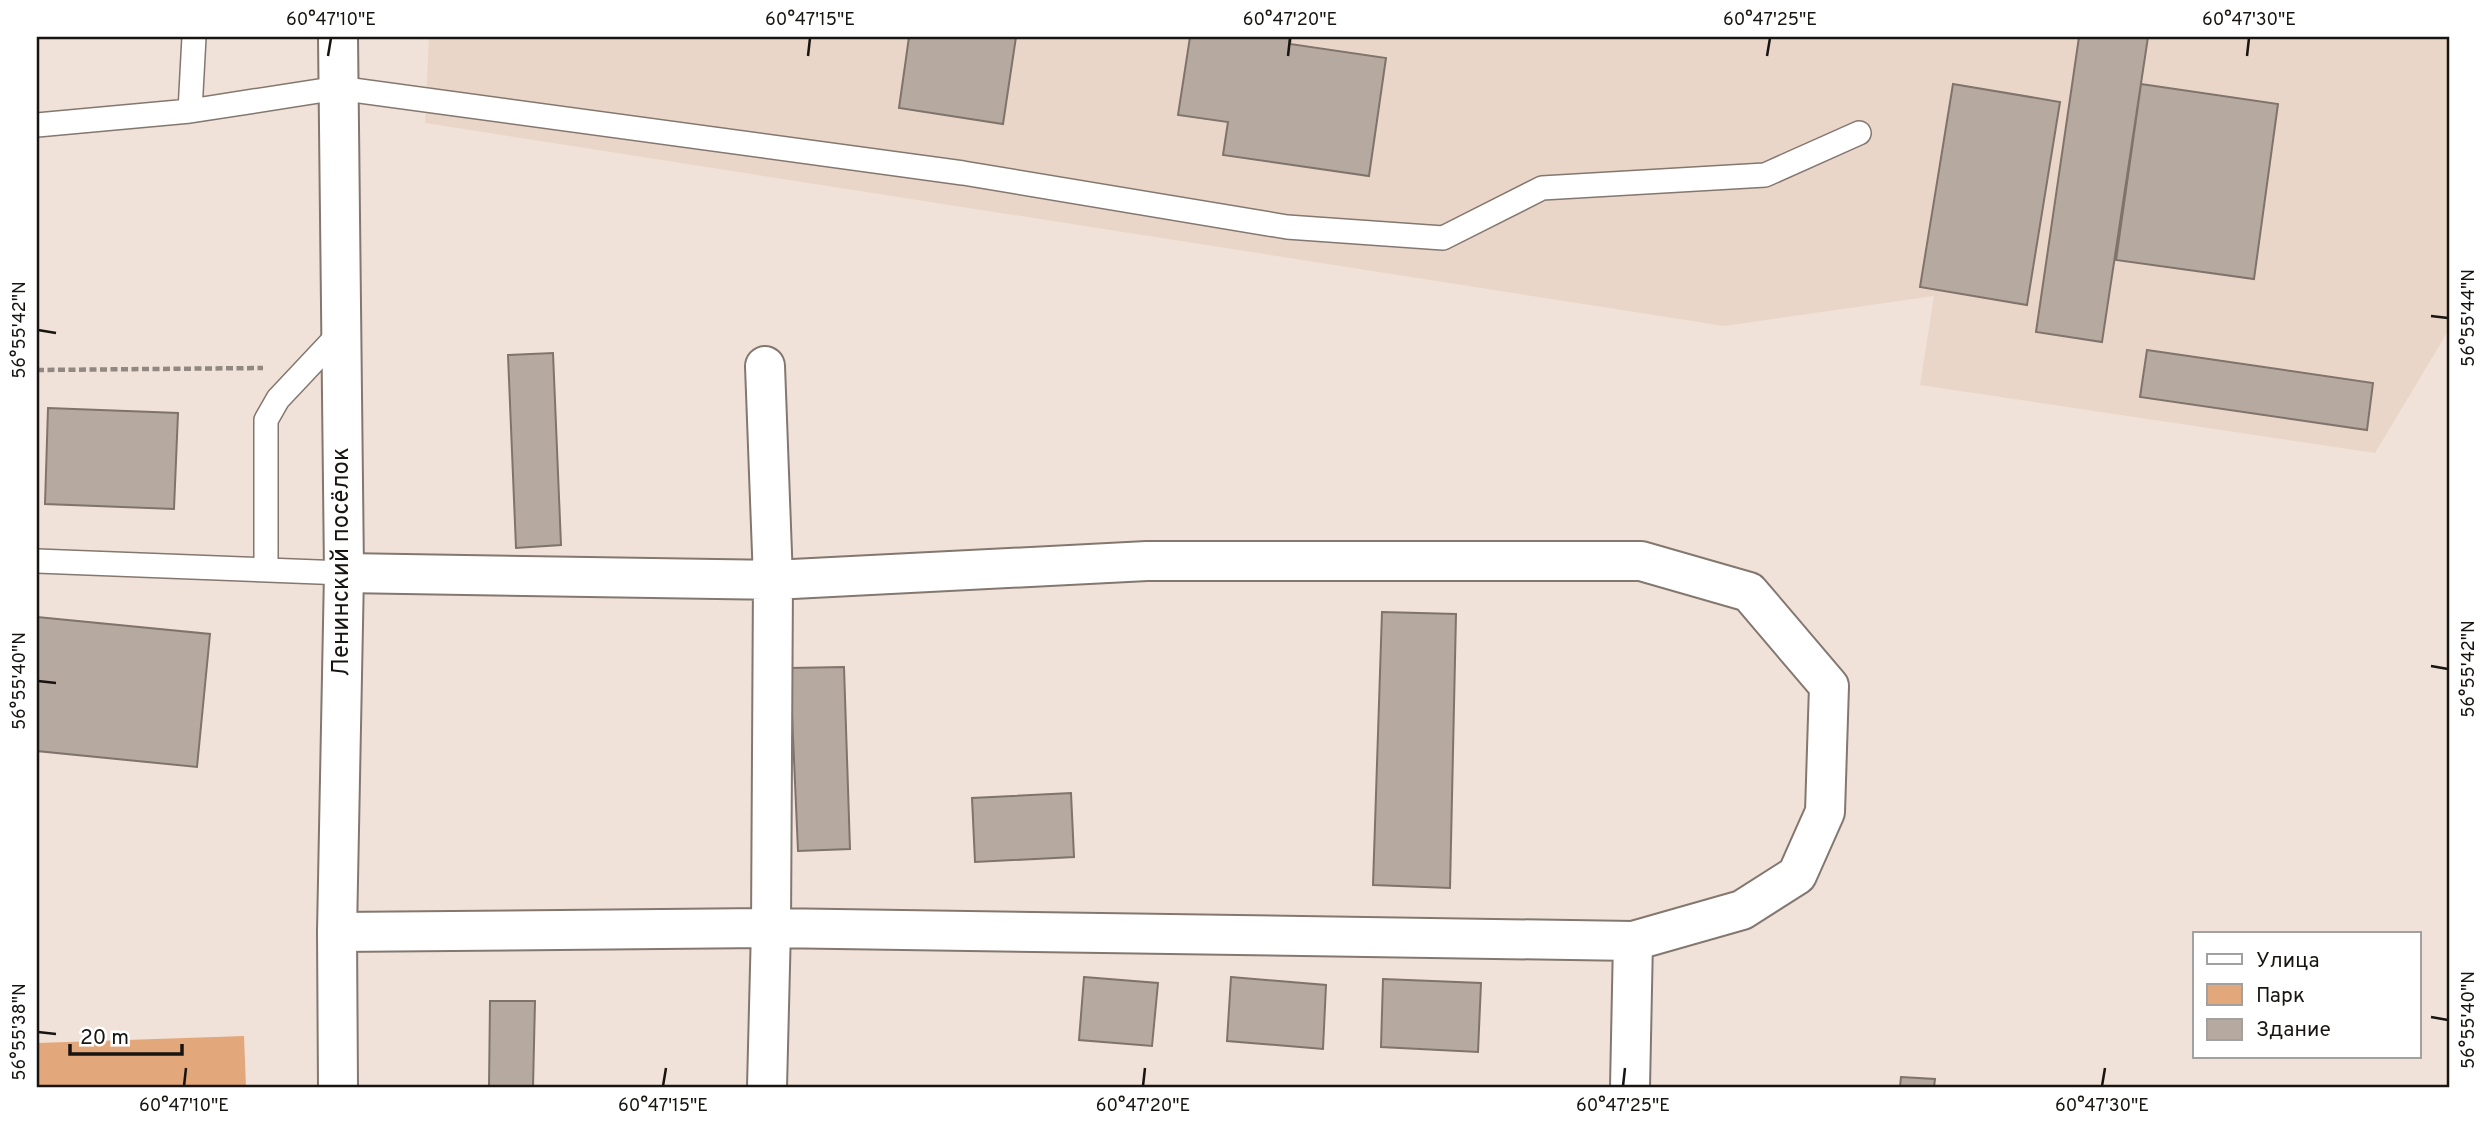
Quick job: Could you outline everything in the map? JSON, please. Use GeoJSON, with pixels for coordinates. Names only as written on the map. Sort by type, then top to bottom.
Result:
{"type":"FeatureCollection","features":[{"type":"Feature","properties":{"kind":"street","name":"Ленинский посёлок"},"geometry":{"type":"LineString","coordinates":[[338,37],[344,573],[337,932],[338,1087]]}},
{"type":"Feature","properties":{"kind":"street"},"geometry":{"type":"LineString","coordinates":[[765,366],[773,580],[771,928],[767,1087]]}},
{"type":"Feature","properties":{"kind":"street"},"geometry":{"type":"LineString","coordinates":[[337,932],[771,928],[1633,941],[1742,910],[1797,875],[1825,812],[1829,686],[1749,592],[1641,561],[1147,561],[773,580],[344,573]]}},
{"type":"Feature","properties":{"kind":"street"},"geometry":{"type":"LineString","coordinates":[[1630,1087],[1633,941]]}},
{"type":"Feature","properties":{"kind":"lane"},"geometry":{"type":"LineString","coordinates":[[190,111],[194,37]]}},
{"type":"Feature","properties":{"kind":"lane"},"geometry":{"type":"LineString","coordinates":[[37,125],[190,111],[338,88],[963,173],[1287,227],[1443,238],[1542,188],[1765,175],[1859,133]]}},
{"type":"Feature","properties":{"kind":"lane"},"geometry":{"type":"LineString","coordinates":[[266,570],[267,420],[278,399],[341,332]]}},
{"type":"Feature","properties":{"kind":"lane"},"geometry":{"type":"LineString","coordinates":[[37,561],[344,573]]}},
{"type":"Feature","properties":{"kind":"path"},"geometry":{"type":"LineString","coordinates":[[37,370],[308,368]]}},
{"type":"Feature","properties":{"kind":"shaded area"},"geometry":{"type":"Polygon","coordinates":[[[429,37],[2450,37],[2450,328],[2375,453],[1920,385],[1934,296],[1724,326],[425,123],[429,37]]]}},
{"type":"Feature","properties":{"kind":"green space"},"geometry":{"type":"Polygon","coordinates":[[[244,1036],[246,1087],[37,1087],[37,1043],[244,1036]]]}},
{"type":"Feature","properties":{"kind":"building"},"geometry":{"type":"Polygon","coordinates":[[[909,37],[1016,37],[1003,124],[899,108],[909,37]]]}},
{"type":"Feature","properties":{"kind":"building"},"geometry":{"type":"Polygon","coordinates":[[[1190,37],[1291,37],[1290,44],[1386,58],[1369,176],[1223,155],[1228,122],[1178,115],[1190,37]]]}},
{"type":"Feature","properties":{"kind":"building"},"geometry":{"type":"Polygon","coordinates":[[[2079,37],[2148,37],[2102,342],[2036,332],[2079,37]]]}},
{"type":"Feature","properties":{"kind":"building"},"geometry":{"type":"Polygon","coordinates":[[[1953,84],[2060,102],[2027,305],[1920,287],[1953,84]]]}},
{"type":"Feature","properties":{"kind":"building"},"geometry":{"type":"Polygon","coordinates":[[[2141,84],[2278,104],[2254,279],[2116,260],[2141,84]]]}},
{"type":"Feature","properties":{"kind":"building"},"geometry":{"type":"Polygon","coordinates":[[[2147,350],[2373,383],[2367,430],[2140,397],[2147,350]]]}},
{"type":"Feature","properties":{"kind":"building"},"geometry":{"type":"Polygon","coordinates":[[[553,353],[561,545],[516,548],[508,355],[553,353]]]}},
{"type":"Feature","properties":{"kind":"building"},"geometry":{"type":"Polygon","coordinates":[[[48,408],[178,413],[174,509],[45,504],[48,408]]]}},
{"type":"Feature","properties":{"kind":"building"},"geometry":{"type":"Polygon","coordinates":[[[1382,612],[1456,614],[1450,888],[1373,885],[1382,612]]]}},
{"type":"Feature","properties":{"kind":"building"},"geometry":{"type":"Polygon","coordinates":[[[37,617],[210,634],[197,767],[37,751],[37,617]]]}},
{"type":"Feature","properties":{"kind":"building"},"geometry":{"type":"Polygon","coordinates":[[[844,667],[850,849],[798,851],[790,668],[844,667]]]}},
{"type":"Feature","properties":{"kind":"building"},"geometry":{"type":"Polygon","coordinates":[[[1071,793],[1074,857],[975,862],[972,798],[1071,793]]]}},
{"type":"Feature","properties":{"kind":"building"},"geometry":{"type":"Polygon","coordinates":[[[1084,977],[1158,983],[1152,1046],[1079,1040],[1084,977]]]}},
{"type":"Feature","properties":{"kind":"building"},"geometry":{"type":"Polygon","coordinates":[[[1231,977],[1326,985],[1323,1049],[1227,1041],[1231,977]]]}},
{"type":"Feature","properties":{"kind":"building"},"geometry":{"type":"Polygon","coordinates":[[[1383,979],[1481,983],[1478,1052],[1381,1047],[1383,979]]]}},
{"type":"Feature","properties":{"kind":"building"},"geometry":{"type":"Polygon","coordinates":[[[490,1001],[535,1001],[533,1087],[489,1087],[490,1001]]]}},
{"type":"Feature","properties":{"kind":"building"},"geometry":{"type":"Polygon","coordinates":[[[1901,1077],[1935,1079],[1934,1087],[1900,1087],[1901,1077]]]}}]}
